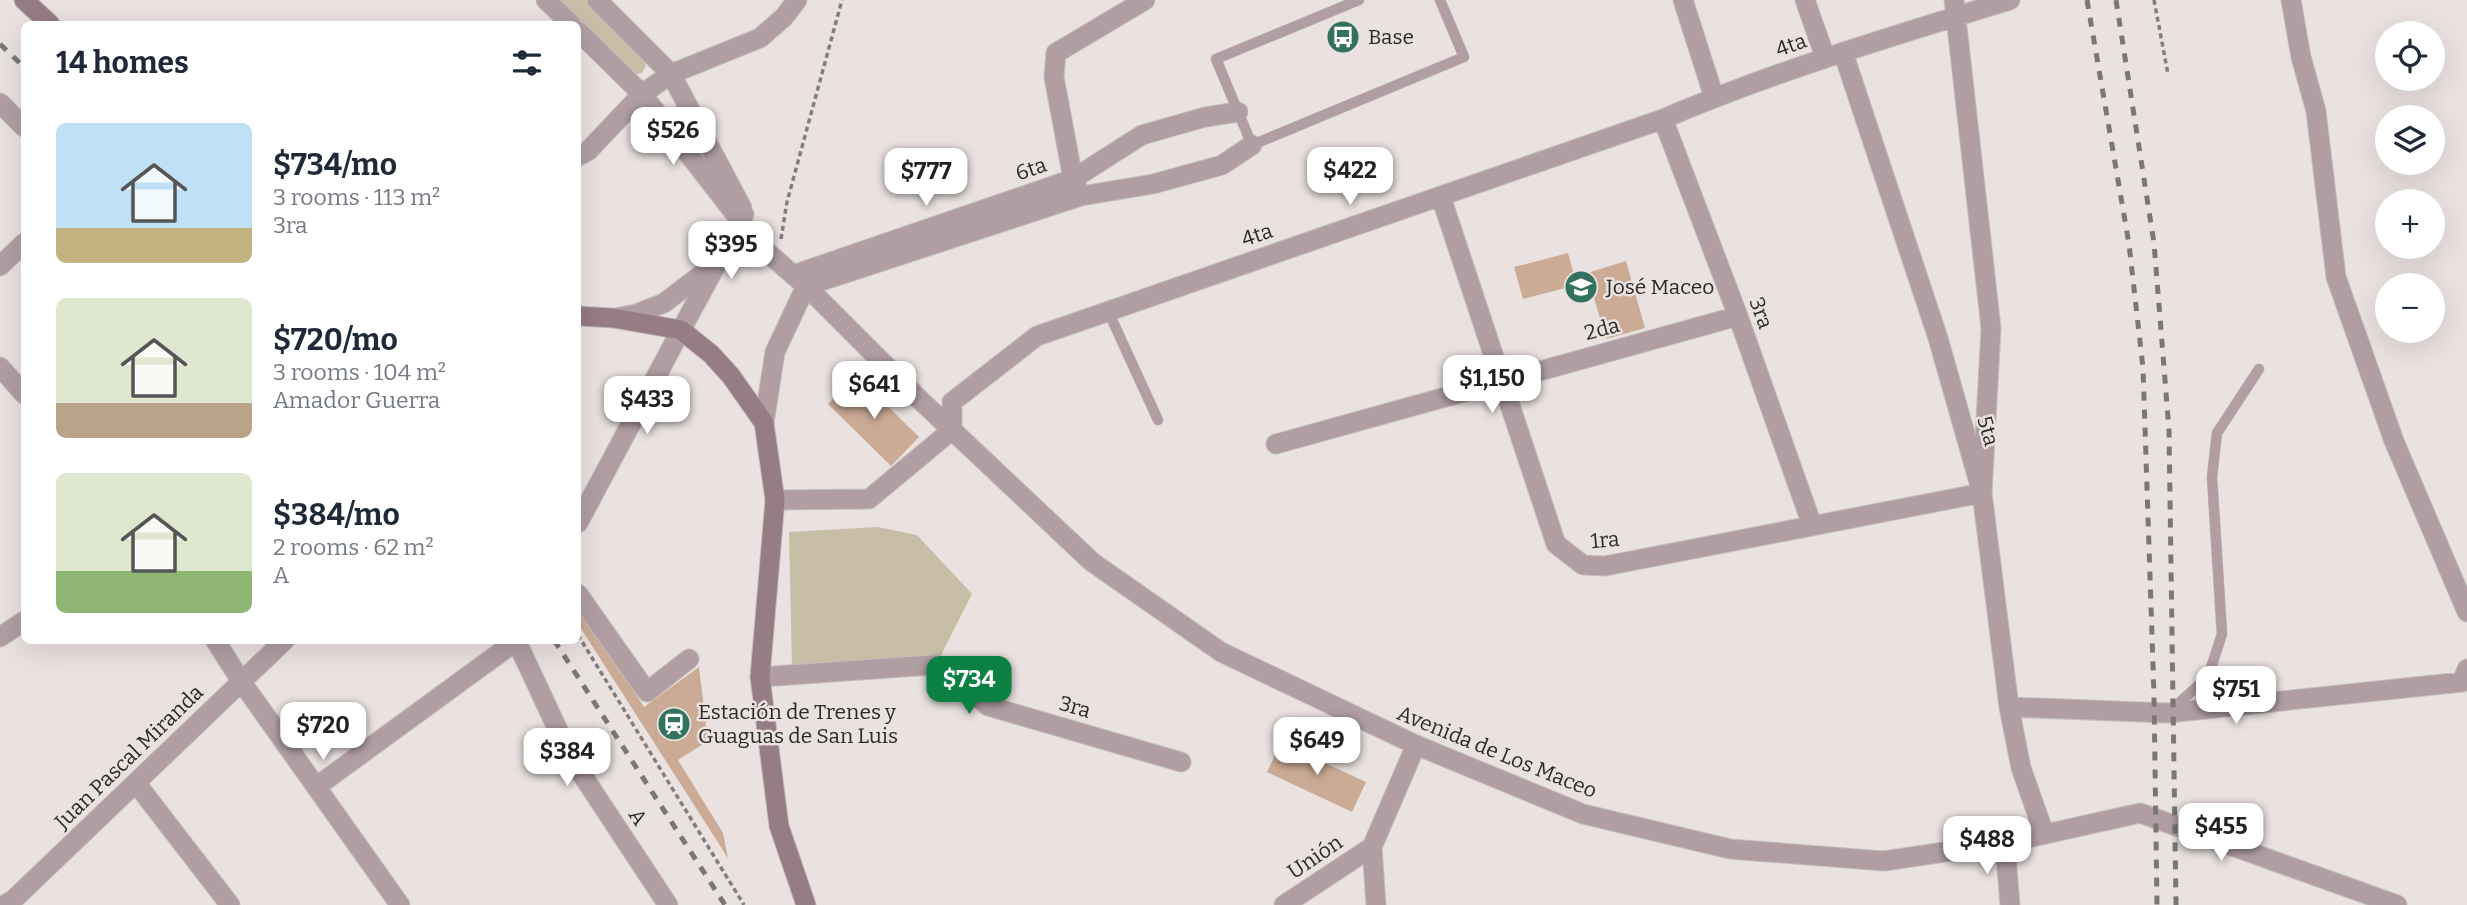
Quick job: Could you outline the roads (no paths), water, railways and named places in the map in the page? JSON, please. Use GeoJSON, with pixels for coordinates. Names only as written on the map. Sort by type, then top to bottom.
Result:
{"type":"FeatureCollection","features":[{"type":"Feature","properties":{"kind":"main road"},"geometry":{"type":"LineString","coordinates":[[24,0],[47,21]]}},
{"type":"Feature","properties":{"kind":"main road"},"geometry":{"type":"LineString","coordinates":[[581,316],[613,318],[681,330],[711,354],[731,376],[764,423],[775,499],[760,677],[779,826],[806,905]]}},
{"type":"Feature","properties":{"kind":"street"},"geometry":{"type":"LineString","coordinates":[[546,0],[568,21]]}},
{"type":"Feature","properties":{"kind":"street","name":"Avenida de Los Maceo"},"geometry":{"type":"LineString","coordinates":[[597,0],[671,74],[742,217],[760,246],[800,281]]}},
{"type":"Feature","properties":{"kind":"street"},"geometry":{"type":"LineString","coordinates":[[581,154],[588,151],[642,94],[671,74],[760,38],[784,17],[797,0]]}},
{"type":"Feature","properties":{"kind":"street"},"geometry":{"type":"LineString","coordinates":[[1077,187],[1054,77],[1056,53],[1145,0]]}},
{"type":"Feature","properties":{"kind":"street"},"geometry":{"type":"LineString","coordinates":[[1683,0],[1714,97]]}},
{"type":"Feature","properties":{"kind":"street","name":"5ta"},"geometry":{"type":"LineString","coordinates":[[1805,0],[1834,54],[1938,338],[1982,493],[2009,707],[2021,768],[2044,833]]}},
{"type":"Feature","properties":{"kind":"street","name":"4ta"},"geometry":{"type":"LineString","coordinates":[[952,430],[952,402],[1037,336],[1663,119],[1714,97],[1955,8],[2010,0]]}},
{"type":"Feature","properties":{"kind":"street"},"geometry":{"type":"LineString","coordinates":[[2291,0],[2301,57],[2316,111],[2336,277],[2394,441],[2467,612]]}},
{"type":"Feature","properties":{"kind":"street"},"geometry":{"type":"LineString","coordinates":[[1955,8],[1991,328],[1982,493]]}},
{"type":"Feature","properties":{"kind":"street","name":"Avenida de Los Maceo"},"geometry":{"type":"LineString","coordinates":[[581,34],[642,94],[777,260],[952,430],[1092,562],[1221,652],[1416,745],[1583,814],[1730,849],[1884,861],[2005,843],[2140,813],[2397,905]]}},
{"type":"Feature","properties":{"kind":"street"},"geometry":{"type":"LineString","coordinates":[[0,103],[21,124]]}},
{"type":"Feature","properties":{"kind":"street","name":"6ta"},"geometry":{"type":"LineString","coordinates":[[1077,187],[1142,135],[1205,117],[1238,112]]}},
{"type":"Feature","properties":{"kind":"street","name":"3ra"},"geometry":{"type":"LineString","coordinates":[[1663,119],[1738,316],[1812,524]]}},
{"type":"Feature","properties":{"kind":"street","name":"6ta"},"geometry":{"type":"LineString","coordinates":[[800,281],[1077,187],[1153,184],[1222,165],[1252,145]]}},
{"type":"Feature","properties":{"kind":"street","name":"1ra"},"geometry":{"type":"LineString","coordinates":[[1441,197],[1556,544],[1583,565],[1605,566],[1982,493]]}},
{"type":"Feature","properties":{"kind":"street"},"geometry":{"type":"LineString","coordinates":[[581,517],[742,217]]}},
{"type":"Feature","properties":{"kind":"street"},"geometry":{"type":"LineString","coordinates":[[0,266],[21,246]]}},
{"type":"Feature","properties":{"kind":"street"},"geometry":{"type":"LineString","coordinates":[[613,318],[636,314],[664,303],[720,260]]}},
{"type":"Feature","properties":{"kind":"street"},"geometry":{"type":"LineString","coordinates":[[764,423],[775,352],[800,281]]}},
{"type":"Feature","properties":{"kind":"street","name":"2da"},"geometry":{"type":"LineString","coordinates":[[1276,444],[1738,316]]}},
{"type":"Feature","properties":{"kind":"street"},"geometry":{"type":"LineString","coordinates":[[0,367],[21,391]]}},
{"type":"Feature","properties":{"kind":"street"},"geometry":{"type":"LineString","coordinates":[[775,499],[869,499],[952,430]]}},
{"type":"Feature","properties":{"kind":"street"},"geometry":{"type":"LineString","coordinates":[[581,598],[647,692],[689,659]]}},
{"type":"Feature","properties":{"kind":"street"},"geometry":{"type":"LineString","coordinates":[[0,637],[21,623]]}},
{"type":"Feature","properties":{"kind":"street"},"geometry":{"type":"LineString","coordinates":[[218,644],[400,905]]}},
{"type":"Feature","properties":{"kind":"street","name":"Juan Pascal Miranda"},"geometry":{"type":"LineString","coordinates":[[4,905],[13,900],[281,644]]}},
{"type":"Feature","properties":{"kind":"street"},"geometry":{"type":"LineString","coordinates":[[316,788],[512,644]]}},
{"type":"Feature","properties":{"kind":"street","name":"A"},"geometry":{"type":"LineString","coordinates":[[517,644],[571,758],[668,905]]}},
{"type":"Feature","properties":{"kind":"street","name":"3ra"},"geometry":{"type":"LineString","coordinates":[[760,677],[932,665],[964,684],[988,706],[1181,762]]}},
{"type":"Feature","properties":{"kind":"street"},"geometry":{"type":"LineString","coordinates":[[2009,707],[2168,713],[2462,682],[2467,669]]}},
{"type":"Feature","properties":{"kind":"street"},"geometry":{"type":"LineString","coordinates":[[1376,905],[1372,847],[1416,745]]}},
{"type":"Feature","properties":{"kind":"street"},"geometry":{"type":"LineString","coordinates":[[136,783],[230,905]]}},
{"type":"Feature","properties":{"kind":"street"},"geometry":{"type":"LineString","coordinates":[[2005,843],[2010,905]]}},
{"type":"Feature","properties":{"kind":"street","name":"Unión"},"geometry":{"type":"LineString","coordinates":[[1284,905],[1372,847]]}},
{"type":"Feature","properties":{"kind":"lane"},"geometry":{"type":"LineString","coordinates":[[1359,0],[1216,59],[1252,145],[1464,57],[1440,0]]}},
{"type":"Feature","properties":{"kind":"lane"},"geometry":{"type":"LineString","coordinates":[[1108,310],[1158,420]]}},
{"type":"Feature","properties":{"kind":"lane"},"geometry":{"type":"LineString","coordinates":[[2168,713],[2208,677],[2222,634],[2212,477],[2217,433],[2259,369]]}},
{"type":"Feature","properties":{"kind":"railway"},"geometry":{"type":"LineString","coordinates":[[2087,0],[2129,244],[2143,368],[2154,695],[2157,905]]}},
{"type":"Feature","properties":{"kind":"railway"},"geometry":{"type":"LineString","coordinates":[[2116,0],[2154,243],[2169,430],[2176,905]]}},
{"type":"Feature","properties":{"kind":"railway"},"geometry":{"type":"LineString","coordinates":[[0,44],[21,64]]}},
{"type":"Feature","properties":{"kind":"railway"},"geometry":{"type":"LineString","coordinates":[[557,644],[725,905]]}},
{"type":"Feature","properties":{"kind":"place","name":"Base"},"geometry":{"type":"Point","coordinates":[1343,37]}},
{"type":"Feature","properties":{"kind":"place","name":"José Maceo"},"geometry":{"type":"Point","coordinates":[1581,287]}},
{"type":"Feature","properties":{"kind":"place","name":"Estación de Trenes y Guaguas de San Luis"},"geometry":{"type":"Point","coordinates":[674,724]}}]}
